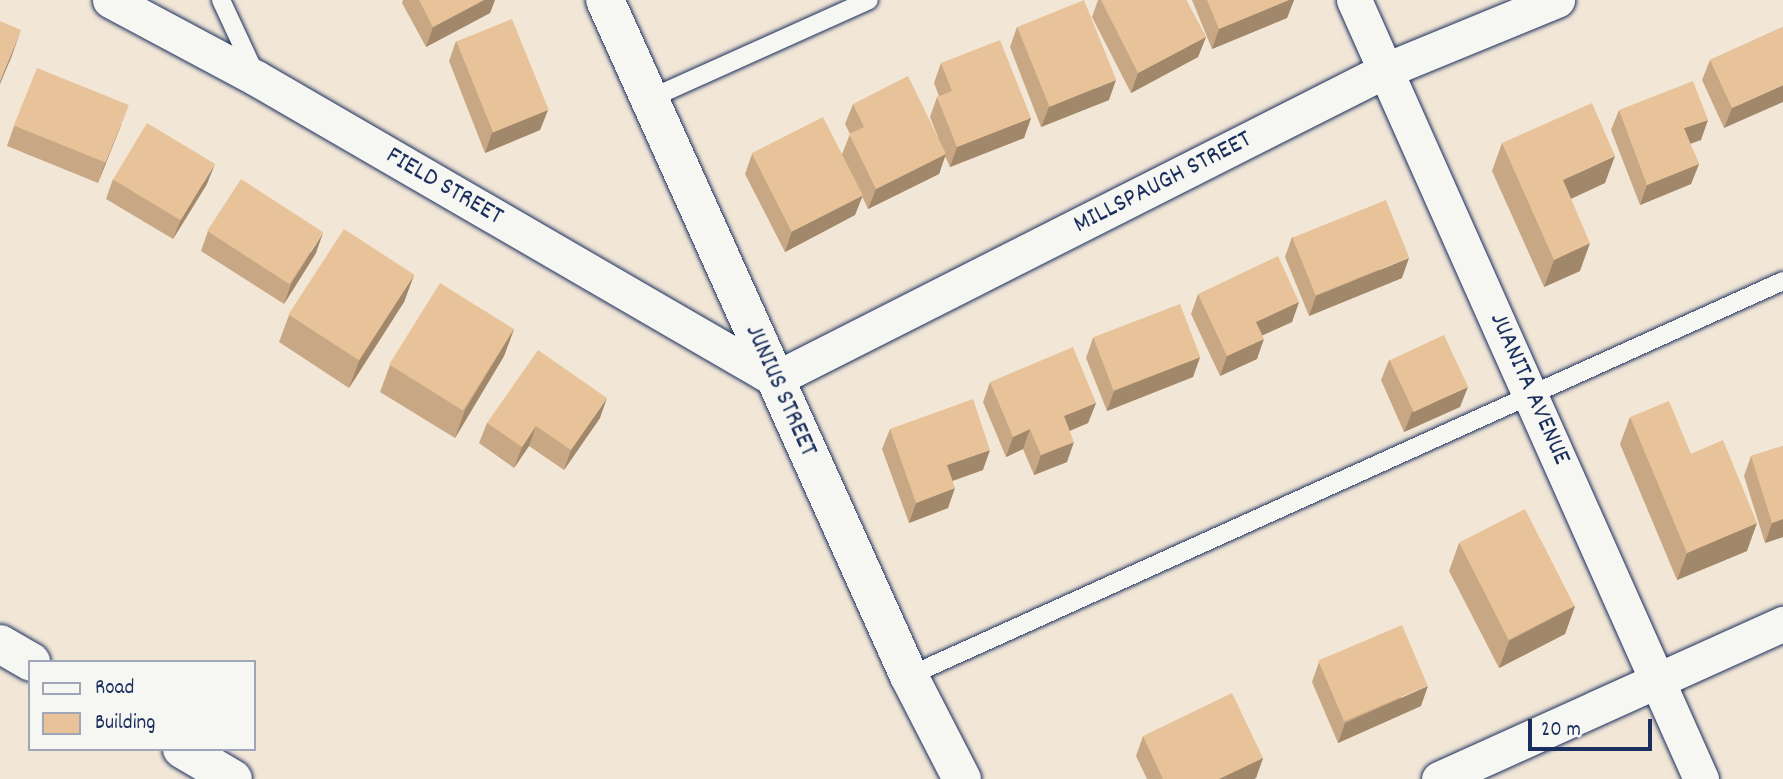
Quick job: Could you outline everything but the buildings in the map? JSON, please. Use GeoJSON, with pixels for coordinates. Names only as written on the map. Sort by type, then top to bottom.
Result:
{"type":"FeatureCollection","features":[{"type":"Feature","properties":{"kind":"street","name":"FIELD STREET"},"geometry":{"type":"LineString","coordinates":[[110,0],[256,78],[775,379]]}},
{"type":"Feature","properties":{"kind":"street","name":"JUNIUS STREET"},"geometry":{"type":"LineString","coordinates":[[605,0],[909,676],[962,779]]}},
{"type":"Feature","properties":{"kind":"street","name":"JUANITA AVENUE"},"geometry":{"type":"LineString","coordinates":[[1354,0],[1701,779]]}},
{"type":"Feature","properties":{"kind":"street","name":"MILLSPAUGH STREET"},"geometry":{"type":"LineString","coordinates":[[775,379],[1386,70],[1557,0]]}},
{"type":"Feature","properties":{"kind":"street"},"geometry":{"type":"LineString","coordinates":[[1439,779],[1783,624]]}},
{"type":"Feature","properties":{"kind":"street"},"geometry":{"type":"LineString","coordinates":[[0,644],[28,660]]}},
{"type":"Feature","properties":{"kind":"street"},"geometry":{"type":"LineString","coordinates":[[185,751],[233,779]]}},
{"type":"Feature","properties":{"kind":"lane"},"geometry":{"type":"LineString","coordinates":[[221,0],[256,78]]}},
{"type":"Feature","properties":{"kind":"lane"},"geometry":{"type":"LineString","coordinates":[[649,99],[869,0]]}},
{"type":"Feature","properties":{"kind":"lane"},"geometry":{"type":"LineString","coordinates":[[909,676],[1783,281]]}}]}
